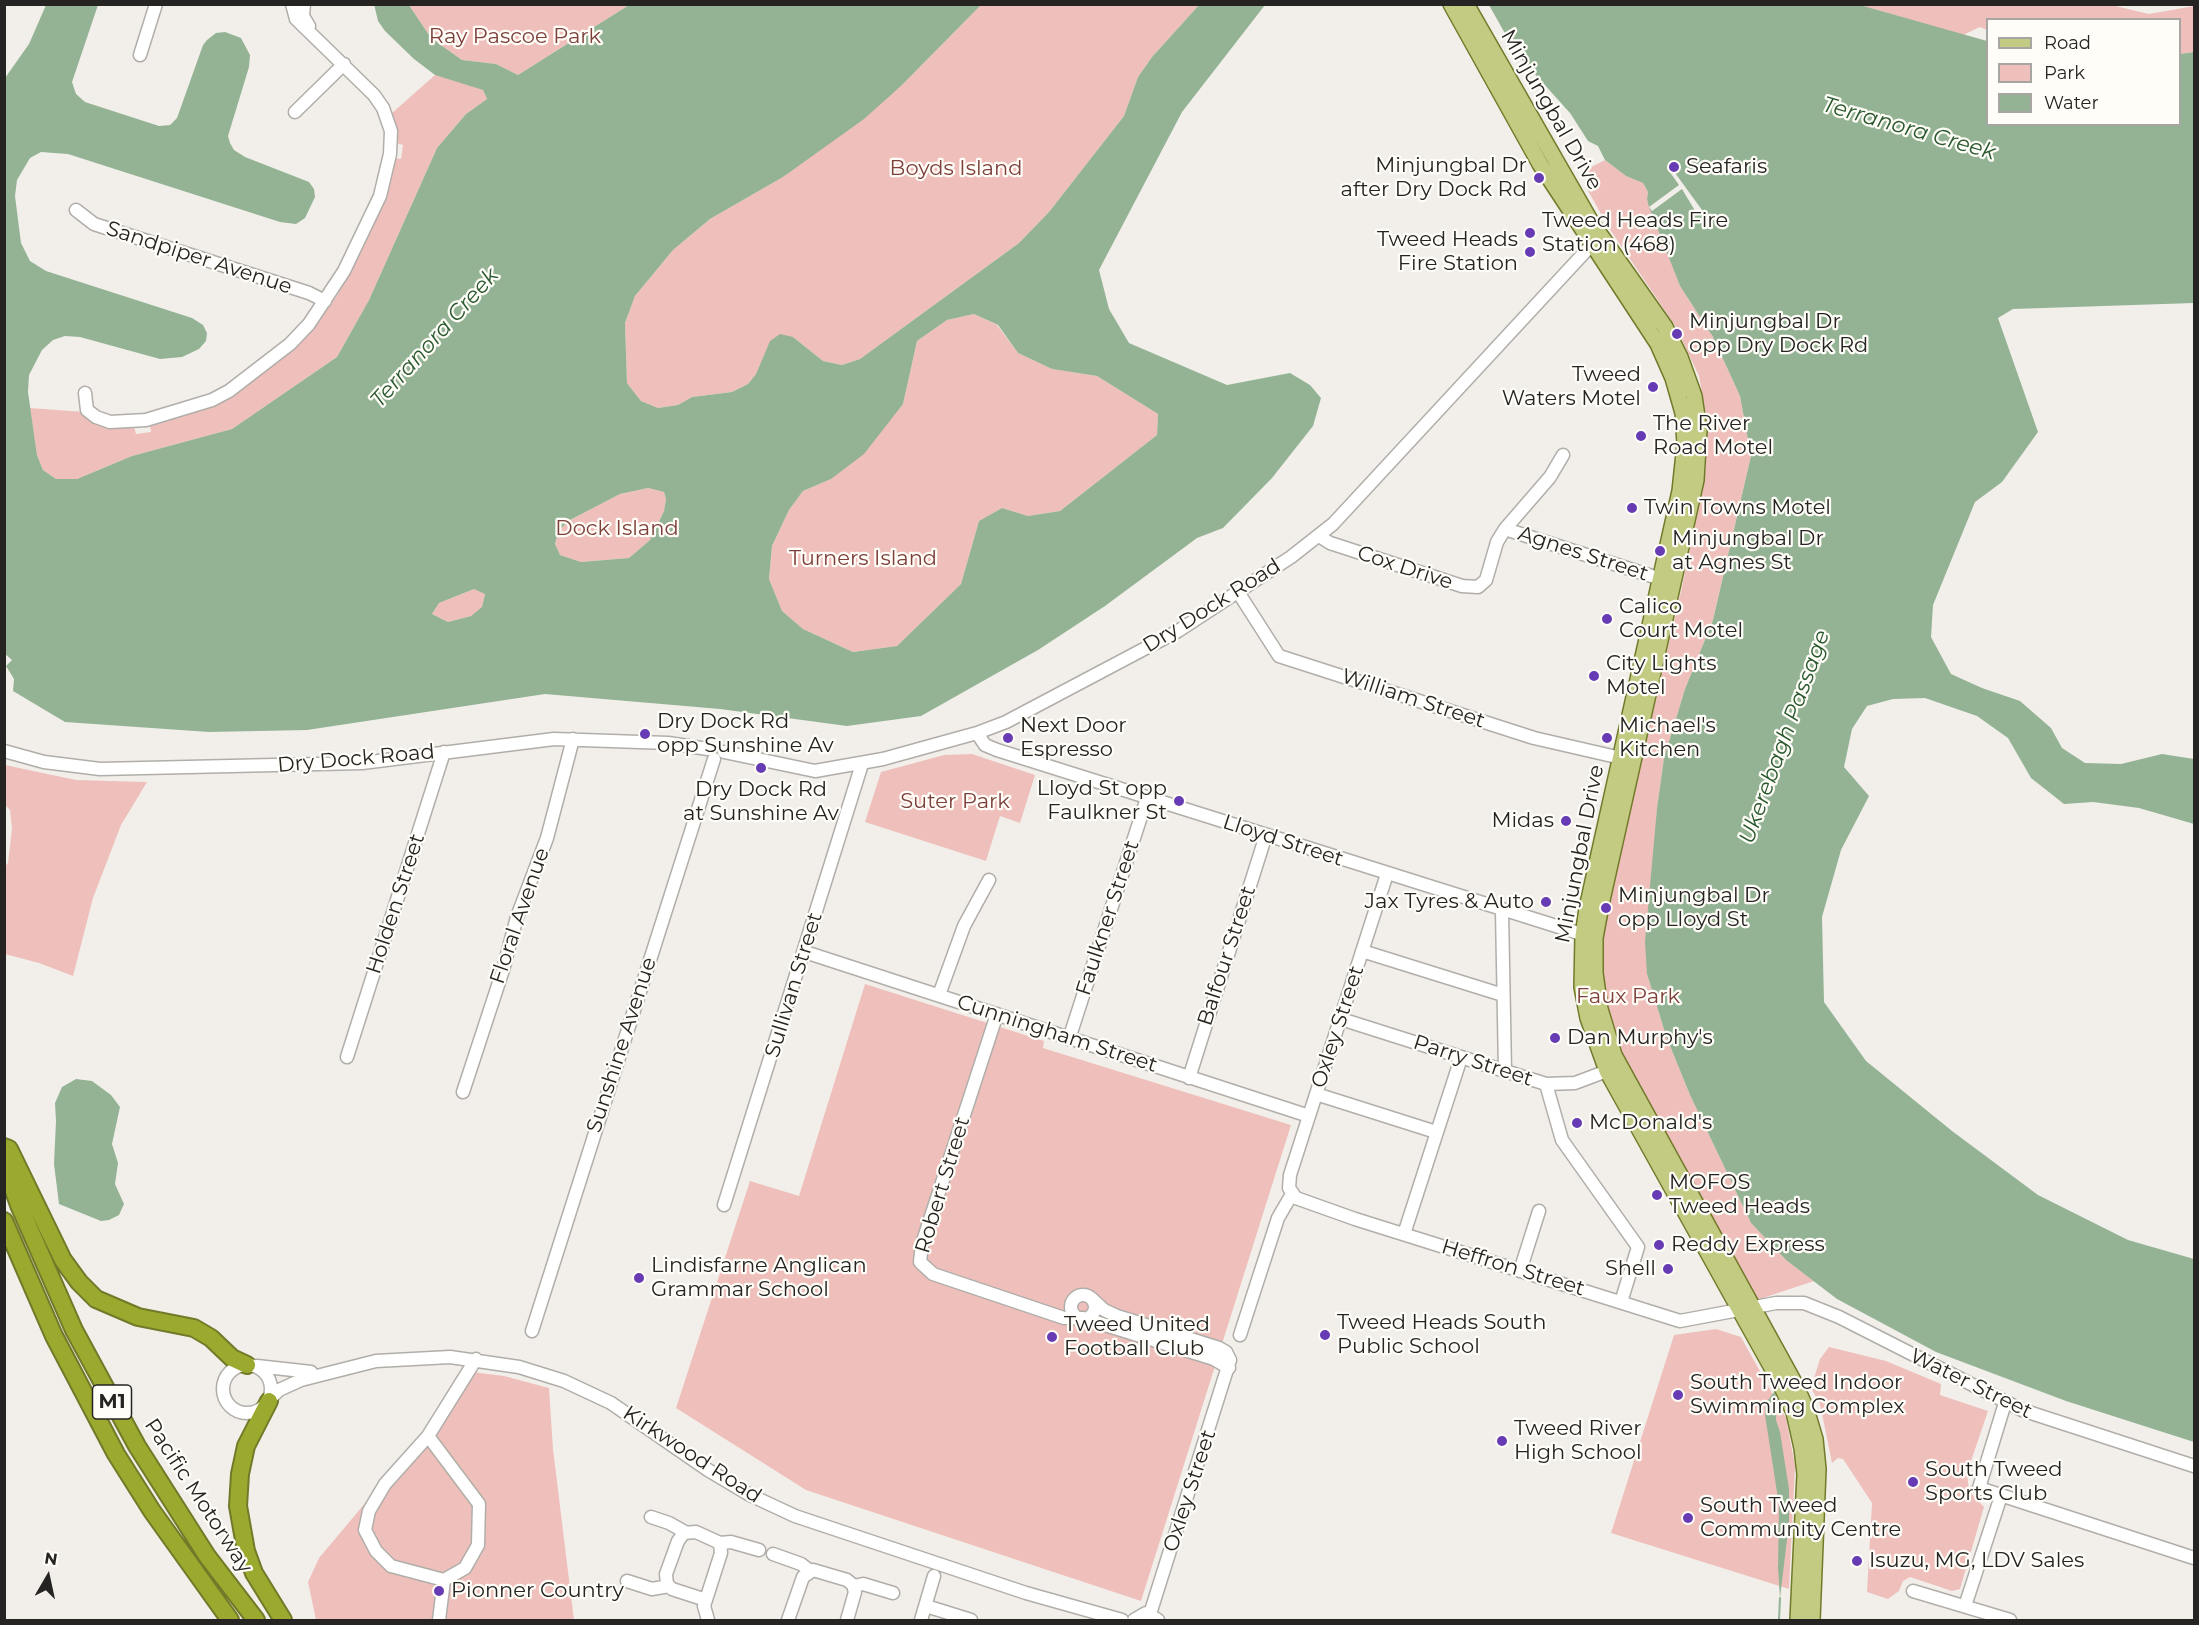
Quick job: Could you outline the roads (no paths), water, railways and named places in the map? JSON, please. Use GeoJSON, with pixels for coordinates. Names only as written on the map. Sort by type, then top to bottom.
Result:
{"type":"FeatureCollection","features":[{"type":"Feature","properties":{"kind":"highway"},"geometry":{"type":"LineString","coordinates":[[4,1147],[9,1149],[63,1260],[79,1282],[96,1299],[138,1317],[174,1322],[198,1330],[213,1340],[232,1358],[250,1365]]}},
{"type":"Feature","properties":{"kind":"highway","name":"Pacific Motorway"},"geometry":{"type":"LineString","coordinates":[[4,1163],[69,1319],[131,1437],[207,1556],[256,1620]]}},
{"type":"Feature","properties":{"kind":"highway","name":"Pacific Motorway"},"geometry":{"type":"LineString","coordinates":[[4,1221],[54,1335],[116,1454],[158,1521],[230,1620]]}},
{"type":"Feature","properties":{"kind":"highway"},"geometry":{"type":"LineString","coordinates":[[269,1400],[246,1446],[240,1474],[238,1506],[246,1551],[254,1573],[283,1620]]}},
{"type":"Feature","properties":{"kind":"main road","name":"Minjungbal Drive"},"geometry":{"type":"LineString","coordinates":[[1451,4],[1541,165],[1596,240],[1665,327],[1675,345],[1694,396],[1699,436],[1694,491],[1606,882],[1589,937],[1600,1009],[1614,1055],[1746,1310],[1789,1400],[1802,1448],[1805,1503],[1798,1620]]}},
{"type":"Feature","properties":{"kind":"main road","name":"Minjungbal Drive"},"geometry":{"type":"LineString","coordinates":[[1466,4],[1596,240],[1658,344],[1673,378],[1683,413],[1685,444],[1682,475],[1621,758],[1582,987],[1588,1018],[1606,1071],[1746,1310],[1795,1384],[1815,1439],[1817,1500],[1812,1620]]}},
{"type":"Feature","properties":{"kind":"street"},"geometry":{"type":"LineString","coordinates":[[140,55],[156,4]]}},
{"type":"Feature","properties":{"kind":"street"},"geometry":{"type":"LineString","coordinates":[[85,393],[87,410],[96,417],[110,422],[146,420],[193,407],[229,391],[270,361],[309,324],[344,271],[376,204],[390,154],[391,131],[383,108],[344,64],[296,19],[292,4]]}},
{"type":"Feature","properties":{"kind":"street"},"geometry":{"type":"LineString","coordinates":[[304,4],[305,20],[327,47]]}},
{"type":"Feature","properties":{"kind":"street"},"geometry":{"type":"LineString","coordinates":[[296,112],[344,64]]}},
{"type":"Feature","properties":{"kind":"street","name":"Sandpiper Avenue"},"geometry":{"type":"LineString","coordinates":[[76,210],[94,224],[309,293],[325,301]]}},
{"type":"Feature","properties":{"kind":"street","name":"Dry Dock Road"},"geometry":{"type":"LineString","coordinates":[[4,751],[44,762],[100,769],[329,765],[542,739],[573,739],[668,743],[809,771],[831,770],[862,764],[977,733],[1031,710],[1162,640],[1238,592],[1319,536],[1388,466],[1596,240]]}},
{"type":"Feature","properties":{"kind":"street","name":"Cox Drive"},"geometry":{"type":"LineString","coordinates":[[1319,536],[1340,547],[1471,588],[1478,587],[1486,580],[1497,542],[1505,529],[1550,477],[1563,455]]}},
{"type":"Feature","properties":{"kind":"street","name":"Agnes Street"},"geometry":{"type":"LineString","coordinates":[[1505,529],[1661,579]]}},
{"type":"Feature","properties":{"kind":"street","name":"William Street"},"geometry":{"type":"LineString","coordinates":[[1238,592],[1280,656],[1534,738],[1621,758]]}},
{"type":"Feature","properties":{"kind":"street","name":"Lloyd Street"},"geometry":{"type":"LineString","coordinates":[[977,733],[985,745],[997,750],[1589,937]]}},
{"type":"Feature","properties":{"kind":"street","name":"Floral Avenue"},"geometry":{"type":"LineString","coordinates":[[463,1092],[503,970],[517,917],[547,838],[573,739]]}},
{"type":"Feature","properties":{"kind":"street","name":"Holden Street"},"geometry":{"type":"LineString","coordinates":[[347,1057],[444,752]]}},
{"type":"Feature","properties":{"kind":"street","name":"Sunshine Avenue"},"geometry":{"type":"LineString","coordinates":[[532,1331],[716,754]]}},
{"type":"Feature","properties":{"kind":"street","name":"Sullivan Street"},"geometry":{"type":"LineString","coordinates":[[724,1205],[862,764]]}},
{"type":"Feature","properties":{"kind":"street","name":"Faulkner Street"},"geometry":{"type":"LineString","coordinates":[[1069,1039],[1147,798]]}},
{"type":"Feature","properties":{"kind":"street","name":"Balfour Street"},"geometry":{"type":"LineString","coordinates":[[1189,1078],[1266,836]]}},
{"type":"Feature","properties":{"kind":"street","name":"Oxley Street"},"geometry":{"type":"LineString","coordinates":[[1292,1194],[1289,1180],[1387,874]]}},
{"type":"Feature","properties":{"kind":"street"},"geometry":{"type":"LineString","coordinates":[[939,994],[964,926],[989,880]]}},
{"type":"Feature","properties":{"kind":"street"},"geometry":{"type":"LineString","coordinates":[[1502,911],[1505,1071]]}},
{"type":"Feature","properties":{"kind":"street"},"geometry":{"type":"LineString","coordinates":[[1362,951],[1503,995]]}},
{"type":"Feature","properties":{"kind":"street","name":"Cunningham Street"},"geometry":{"type":"LineString","coordinates":[[805,952],[1309,1116]]}},
{"type":"Feature","properties":{"kind":"street","name":"Robert Street"},"geometry":{"type":"LineString","coordinates":[[997,1014],[919,1258],[922,1267],[933,1274],[1066,1318],[1082,1318],[1214,1359],[1229,1368]]}},
{"type":"Feature","properties":{"kind":"street","name":"Parry Street"},"geometry":{"type":"LineString","coordinates":[[1341,1019],[1546,1084],[1575,1083],[1606,1071]]}},
{"type":"Feature","properties":{"kind":"street"},"geometry":{"type":"LineString","coordinates":[[1404,1234],[1461,1058]]}},
{"type":"Feature","properties":{"kind":"street"},"geometry":{"type":"LineString","coordinates":[[1546,1084],[1562,1140],[1638,1248],[1621,1302]]}},
{"type":"Feature","properties":{"kind":"street"},"geometry":{"type":"LineString","coordinates":[[1316,1094],[1436,1132]]}},
{"type":"Feature","properties":{"kind":"street"},"geometry":{"type":"LineString","coordinates":[[1240,1335],[1278,1218],[1292,1194]]}},
{"type":"Feature","properties":{"kind":"street","name":"Heffron Street"},"geometry":{"type":"LineString","coordinates":[[1292,1194],[1306,1204],[1685,1322],[1746,1310]]}},
{"type":"Feature","properties":{"kind":"street"},"geometry":{"type":"LineString","coordinates":[[1520,1271],[1539,1211]]}},
{"type":"Feature","properties":{"kind":"street"},"geometry":{"type":"LineString","coordinates":[[1045,1310],[1058,1309],[1082,1295],[1091,1298],[1102,1309],[1117,1316],[1222,1349],[1229,1357],[1229,1368]]}},
{"type":"Feature","properties":{"kind":"street"},"geometry":{"type":"LineString","coordinates":[[1075,1299],[1072,1310],[1082,1318],[1094,1312],[1095,1306],[1091,1298]]}},
{"type":"Feature","properties":{"kind":"street","name":"Water Street"},"geometry":{"type":"LineString","coordinates":[[1746,1310],[1790,1302],[1824,1310],[2005,1403],[2194,1466]]}},
{"type":"Feature","properties":{"kind":"street","name":"Kirkwood Road"},"geometry":{"type":"LineString","coordinates":[[250,1365],[292,1372],[325,1371],[392,1359],[435,1357],[476,1359],[542,1373],[589,1392],[633,1416],[708,1470],[750,1495],[795,1516],[1026,1593],[1122,1620]]}},
{"type":"Feature","properties":{"kind":"street"},"geometry":{"type":"LineString","coordinates":[[428,1436],[479,1504],[478,1545],[465,1568],[444,1580],[391,1566],[376,1551],[365,1530],[369,1510],[385,1484],[428,1436],[476,1359]]}},
{"type":"Feature","properties":{"kind":"street"},"geometry":{"type":"LineString","coordinates":[[250,1365],[263,1370],[272,1389],[269,1400],[259,1410],[249,1414],[239,1412],[227,1404],[223,1390],[225,1380],[234,1368],[250,1365]]}},
{"type":"Feature","properties":{"kind":"street","name":"Oxley Street"},"geometry":{"type":"LineString","coordinates":[[1154,1617],[1229,1368]]}},
{"type":"Feature","properties":{"kind":"street","name":"Kirkwood Road"},"geometry":{"type":"LineString","coordinates":[[269,1400],[290,1384],[325,1371]]}},
{"type":"Feature","properties":{"kind":"street"},"geometry":{"type":"LineString","coordinates":[[2005,1403],[1979,1488],[2194,1558]]}},
{"type":"Feature","properties":{"kind":"street"},"geometry":{"type":"LineString","coordinates":[[1965,1606],[2001,1496]]}},
{"type":"Feature","properties":{"kind":"street"},"geometry":{"type":"LineString","coordinates":[[651,1517],[673,1524],[685,1532],[696,1532],[720,1543],[731,1542],[759,1550]]}},
{"type":"Feature","properties":{"kind":"street"},"geometry":{"type":"LineString","coordinates":[[685,1532],[678,1539],[667,1571],[669,1586],[673,1590],[706,1600]]}},
{"type":"Feature","properties":{"kind":"street"},"geometry":{"type":"LineString","coordinates":[[708,1620],[704,1609],[721,1555],[720,1543]]}},
{"type":"Feature","properties":{"kind":"street"},"geometry":{"type":"LineString","coordinates":[[773,1554],[801,1564],[810,1571],[845,1580],[854,1586],[863,1584],[893,1593]]}},
{"type":"Feature","properties":{"kind":"street"},"geometry":{"type":"LineString","coordinates":[[788,1620],[803,1577],[810,1571]]}},
{"type":"Feature","properties":{"kind":"street"},"geometry":{"type":"LineString","coordinates":[[921,1620],[934,1576]]}},
{"type":"Feature","properties":{"kind":"street"},"geometry":{"type":"LineString","coordinates":[[439,1620],[444,1580]]}},
{"type":"Feature","properties":{"kind":"street"},"geometry":{"type":"LineString","coordinates":[[627,1581],[652,1589],[669,1586]]}},
{"type":"Feature","properties":{"kind":"street"},"geometry":{"type":"LineString","coordinates":[[847,1620],[855,1592],[854,1586]]}},
{"type":"Feature","properties":{"kind":"street"},"geometry":{"type":"LineString","coordinates":[[1913,1591],[2010,1620]]}},
{"type":"Feature","properties":{"kind":"street"},"geometry":{"type":"LineString","coordinates":[[926,1606],[971,1620]]}},
{"type":"Feature","properties":{"kind":"street"},"geometry":{"type":"LineString","coordinates":[[1134,1620],[1142,1614],[1154,1617]]}},
{"type":"Feature","properties":{"kind":"water","name":"Terranora Creek"},"geometry":{"type":"Polygon","coordinates":[[[374,4],[409,5],[431,38],[462,60],[496,64],[518,75],[629,5],[981,5],[901,86],[864,119],[783,177],[710,219],[673,250],[635,296],[625,323],[627,383],[641,401],[658,408],[678,405],[692,397],[732,392],[748,384],[756,374],[770,341],[780,334],[793,337],[823,361],[842,365],[860,359],[1019,243],[1049,212],[1124,116],[1138,77],[1152,57],[1199,5],[1265,5],[1182,112],[1099,270],[1109,309],[1129,343],[1227,385],[1290,373],[1310,385],[1321,398],[1313,426],[1272,478],[1223,528],[1197,538],[1105,606],[1038,650],[921,716],[847,726],[720,709],[545,694],[307,730],[209,732],[65,722],[13,691],[14,679],[6,666],[12,660],[4,653],[5,78],[29,44],[46,5],[98,5],[72,82],[76,94],[85,102],[159,126],[170,125],[177,118],[203,45],[207,40],[216,33],[225,32],[241,38],[250,55],[249,67],[228,136],[230,143],[234,150],[245,157],[309,182],[314,189],[315,197],[305,218],[296,224],[280,222],[68,154],[41,152],[30,158],[17,180],[15,196],[21,243],[30,261],[46,271],[192,318],[203,325],[207,333],[206,341],[199,349],[182,357],[160,359],[80,337],[65,336],[53,340],[42,350],[29,375],[28,392],[37,455],[43,470],[56,479],[77,479],[132,456],[232,429],[337,357],[369,300],[437,148],[466,114],[487,99],[483,90],[435,75],[414,59],[385,31],[378,21],[374,4]],[[974,314],[947,320],[917,341],[903,404],[864,454],[831,479],[803,491],[789,510],[772,546],[769,579],[782,611],[803,629],[853,652],[897,646],[961,584],[979,521],[1002,508],[1028,516],[1060,511],[1157,435],[1158,414],[1097,376],[1052,369],[1018,353],[998,325],[974,314]],[[648,488],[620,494],[570,520],[559,530],[555,544],[560,555],[581,562],[629,558],[650,540],[664,511],[666,499],[664,492],[648,488]],[[474,589],[439,603],[432,614],[448,622],[471,616],[482,607],[485,594],[474,589]]]}},
{"type":"Feature","properties":{"kind":"water"},"geometry":{"type":"Polygon","coordinates":[[[1489,5],[1860,5],[1986,41],[1986,126],[2181,126],[2181,54],[2194,52],[2194,303],[2013,309],[1998,318],[2038,432],[2002,482],[1975,502],[1933,605],[1931,637],[1951,674],[2020,701],[2051,728],[2062,748],[2085,763],[2121,764],[2162,754],[2194,759],[2194,824],[2139,808],[2093,802],[2064,804],[2031,778],[2008,738],[1977,716],[1925,698],[1893,699],[1867,706],[1852,729],[1844,767],[1869,796],[1841,850],[1822,917],[1824,1002],[1866,1061],[1952,1131],[2038,1195],[2128,1240],[2194,1259],[2194,1442],[2066,1401],[1936,1352],[1837,1299],[1786,1260],[1751,1223],[1690,1095],[1666,1036],[1647,974],[1645,942],[1657,808],[1664,758],[1685,689],[1713,620],[1751,456],[1740,396],[1713,337],[1680,286],[1649,207],[1648,192],[1643,183],[1626,176],[1605,160],[1598,146],[1588,141],[1570,113],[1516,53],[1489,5]]]}},
{"type":"Feature","properties":{"kind":"water"},"geometry":{"type":"Polygon","coordinates":[[[76,1079],[92,1081],[111,1095],[120,1107],[112,1144],[118,1163],[115,1184],[124,1204],[119,1215],[109,1220],[101,1221],[59,1204],[54,1164],[55,1103],[62,1087],[76,1079]]]}},
{"type":"Feature","properties":{"kind":"water"},"geometry":{"type":"Polygon","coordinates":[[[1774,1392],[1782,1408],[1776,1412],[1776,1420],[1789,1489],[1789,1523],[1780,1598],[1779,1505],[1765,1415],[1765,1404],[1774,1392]]]}},
{"type":"Feature","properties":{"kind":"waterway"},"geometry":{"type":"LineString","coordinates":[[1779,1620],[1780,1598]]}},
{"type":"Feature","properties":{"kind":"place","name":"Seafaris"},"geometry":{"type":"Point","coordinates":[1674,167]}},
{"type":"Feature","properties":{"kind":"place","name":"Minjungbal Dr after Dry Dock Rd"},"geometry":{"type":"Point","coordinates":[1539,178]}},
{"type":"Feature","properties":{"kind":"place","name":"Tweed Heads Fire Station (468)"},"geometry":{"type":"Point","coordinates":[1530,233]}},
{"type":"Feature","properties":{"kind":"place","name":"Tweed Heads Fire Station"},"geometry":{"type":"Point","coordinates":[1530,252]}},
{"type":"Feature","properties":{"kind":"place","name":"Minjungbal Dr opp Dry Dock Rd"},"geometry":{"type":"Point","coordinates":[1677,334]}},
{"type":"Feature","properties":{"kind":"place","name":"Tweed Waters Motel"},"geometry":{"type":"Point","coordinates":[1653,387]}},
{"type":"Feature","properties":{"kind":"place","name":"The River Road Motel"},"geometry":{"type":"Point","coordinates":[1641,436]}},
{"type":"Feature","properties":{"kind":"place","name":"Twin Towns Motel"},"geometry":{"type":"Point","coordinates":[1632,508]}},
{"type":"Feature","properties":{"kind":"place","name":"Minjungbal Dr at Agnes St"},"geometry":{"type":"Point","coordinates":[1660,551]}},
{"type":"Feature","properties":{"kind":"place","name":"Calico Court Motel"},"geometry":{"type":"Point","coordinates":[1607,619]}},
{"type":"Feature","properties":{"kind":"place","name":"City Lights Motel"},"geometry":{"type":"Point","coordinates":[1594,676]}},
{"type":"Feature","properties":{"kind":"place","name":"Dry Dock Rd opp Sunshine Av"},"geometry":{"type":"Point","coordinates":[645,734]}},
{"type":"Feature","properties":{"kind":"place","name":"Next Door Espresso"},"geometry":{"type":"Point","coordinates":[1008,738]}},
{"type":"Feature","properties":{"kind":"place","name":"Michael's Kitchen"},"geometry":{"type":"Point","coordinates":[1607,738]}},
{"type":"Feature","properties":{"kind":"place","name":"Dry Dock Rd at Sunshine Av"},"geometry":{"type":"Point","coordinates":[761,768]}},
{"type":"Feature","properties":{"kind":"place","name":"Lloyd St opp Faulkner St"},"geometry":{"type":"Point","coordinates":[1179,801]}},
{"type":"Feature","properties":{"kind":"place","name":"Midas"},"geometry":{"type":"Point","coordinates":[1566,821]}},
{"type":"Feature","properties":{"kind":"place","name":"Jax Tyres & Auto"},"geometry":{"type":"Point","coordinates":[1546,902]}},
{"type":"Feature","properties":{"kind":"place","name":"Minjungbal Dr opp Lloyd St"},"geometry":{"type":"Point","coordinates":[1606,908]}},
{"type":"Feature","properties":{"kind":"place","name":"Dan Murphy's"},"geometry":{"type":"Point","coordinates":[1555,1038]}},
{"type":"Feature","properties":{"kind":"place","name":"McDonald's"},"geometry":{"type":"Point","coordinates":[1577,1123]}},
{"type":"Feature","properties":{"kind":"place","name":"MOFOS Tweed Heads"},"geometry":{"type":"Point","coordinates":[1657,1195]}},
{"type":"Feature","properties":{"kind":"place","name":"Reddy Express"},"geometry":{"type":"Point","coordinates":[1659,1245]}},
{"type":"Feature","properties":{"kind":"place","name":"Shell"},"geometry":{"type":"Point","coordinates":[1668,1269]}},
{"type":"Feature","properties":{"kind":"place","name":"Lindisfarne Anglican Grammar School"},"geometry":{"type":"Point","coordinates":[639,1278]}},
{"type":"Feature","properties":{"kind":"place","name":"Tweed Heads South Public School"},"geometry":{"type":"Point","coordinates":[1325,1335]}},
{"type":"Feature","properties":{"kind":"place","name":"Tweed United Football Club"},"geometry":{"type":"Point","coordinates":[1052,1337]}},
{"type":"Feature","properties":{"kind":"place","name":"South Tweed Indoor Swimming Complex"},"geometry":{"type":"Point","coordinates":[1678,1395]}},
{"type":"Feature","properties":{"kind":"place","name":"Tweed River High School"},"geometry":{"type":"Point","coordinates":[1502,1441]}},
{"type":"Feature","properties":{"kind":"place","name":"South Tweed Sports Club"},"geometry":{"type":"Point","coordinates":[1913,1482]}},
{"type":"Feature","properties":{"kind":"place","name":"South Tweed Community Centre"},"geometry":{"type":"Point","coordinates":[1688,1518]}},
{"type":"Feature","properties":{"kind":"place","name":"Isuzu, MG, LDV Sales"},"geometry":{"type":"Point","coordinates":[1857,1561]}},
{"type":"Feature","properties":{"kind":"place","name":"Pionner Country"},"geometry":{"type":"Point","coordinates":[439,1591]}},
{"type":"Feature","properties":{"kind":"park label","name":"Ray Pascoe Park"},"geometry":{"type":"Point","coordinates":[515,37]}},
{"type":"Feature","properties":{"kind":"park label","name":"Boyds Island"},"geometry":{"type":"Point","coordinates":[956,169]}},
{"type":"Feature","properties":{"kind":"park label","name":"Dock Island"},"geometry":{"type":"Point","coordinates":[617,529]}},
{"type":"Feature","properties":{"kind":"park label","name":"Turners Island"},"geometry":{"type":"Point","coordinates":[863,559]}},
{"type":"Feature","properties":{"kind":"park label","name":"Suter Park"},"geometry":{"type":"Point","coordinates":[955,802]}},
{"type":"Feature","properties":{"kind":"park label","name":"Faux Park"},"geometry":{"type":"Point","coordinates":[1628,997]}},
{"type":"Feature","properties":{"kind":"water label","name":"Ukerebagh Passage"},"geometry":{"type":"Point","coordinates":[1785,737]}}]}
